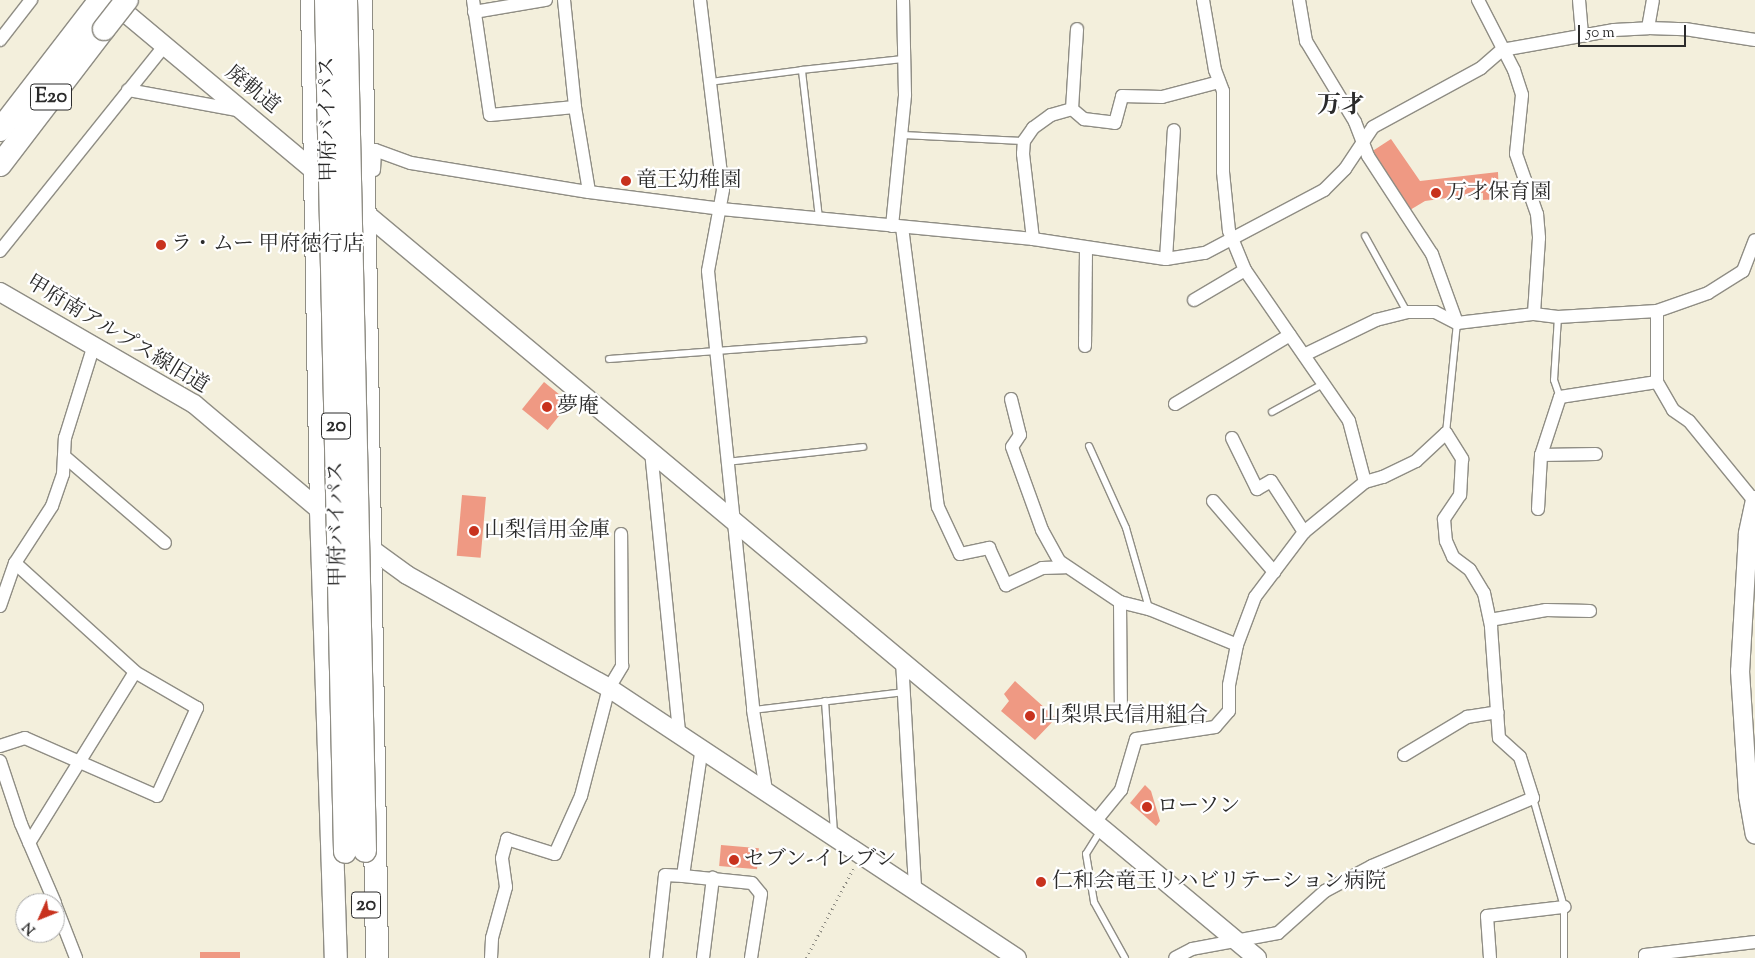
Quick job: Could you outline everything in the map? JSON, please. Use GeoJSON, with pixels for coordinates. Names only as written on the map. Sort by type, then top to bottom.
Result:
{"type":"FeatureCollection","features":[{"type":"Feature","properties":{"kind":"highway","name":"E20"},"geometry":{"type":"LineString","coordinates":[[0,130],[97,15],[127,0]]}},
{"type":"Feature","properties":{"kind":"highway"},"geometry":{"type":"LineString","coordinates":[[312,0],[321,512],[336,958]]}},
{"type":"Feature","properties":{"kind":"highway","name":"甲府バイパス"},"geometry":{"type":"LineString","coordinates":[[326,0],[355,851],[366,958]]}},
{"type":"Feature","properties":{"kind":"highway","name":"甲府バイパス"},"geometry":{"type":"LineString","coordinates":[[346,0],[355,851],[348,958]]}},
{"type":"Feature","properties":{"kind":"highway"},"geometry":{"type":"LineString","coordinates":[[361,0],[369,217],[377,958]]}},
{"type":"Feature","properties":{"kind":"highway","name":"E20"},"geometry":{"type":"LineString","coordinates":[[0,165],[97,15]]}},
{"type":"Feature","properties":{"kind":"street"},"geometry":{"type":"LineString","coordinates":[[1,38],[31,0]]}},
{"type":"Feature","properties":{"kind":"street","name":"廃軌道"},"geometry":{"type":"LineString","coordinates":[[110,0],[1256,958]]}},
{"type":"Feature","properties":{"kind":"street"},"geometry":{"type":"LineString","coordinates":[[546,0],[474,6],[490,115],[575,107]]}},
{"type":"Feature","properties":{"kind":"street"},"geometry":{"type":"LineString","coordinates":[[564,0],[575,107],[589,192]]}},
{"type":"Feature","properties":{"kind":"street"},"geometry":{"type":"LineString","coordinates":[[700,0],[724,190],[722,209],[708,272],[718,352],[727,462],[753,710],[766,790]]}},
{"type":"Feature","properties":{"kind":"street"},"geometry":{"type":"LineString","coordinates":[[903,0],[904,59],[897,226],[938,507],[960,554],[989,548],[1006,585],[1042,568],[1065,567]]}},
{"type":"Feature","properties":{"kind":"street"},"geometry":{"type":"LineString","coordinates":[[1203,0],[1223,91],[1223,172],[1232,239],[1245,270],[1349,421],[1364,482]]}},
{"type":"Feature","properties":{"kind":"street"},"geometry":{"type":"LineString","coordinates":[[1299,0],[1306,41],[1364,140],[1368,156],[1432,254],[1457,323]]}},
{"type":"Feature","properties":{"kind":"street"},"geometry":{"type":"LineString","coordinates":[[1478,0],[1522,95],[1516,154],[1537,214],[1539,238],[1534,314]]}},
{"type":"Feature","properties":{"kind":"street"},"geometry":{"type":"LineString","coordinates":[[1579,0],[1582,36]]}},
{"type":"Feature","properties":{"kind":"street"},"geometry":{"type":"LineString","coordinates":[[1648,28],[1653,0]]}},
{"type":"Feature","properties":{"kind":"street"},"geometry":{"type":"LineString","coordinates":[[369,217],[375,150],[412,162],[589,192],[722,209],[1033,240],[1166,259],[1205,253],[1324,190],[1345,169],[1373,127],[1481,68],[1502,50],[1582,36],[1648,28],[1685,29],[1755,40]]}},
{"type":"Feature","properties":{"kind":"street"},"geometry":{"type":"LineString","coordinates":[[1072,109],[1077,29]]}},
{"type":"Feature","properties":{"kind":"street"},"geometry":{"type":"LineString","coordinates":[[0,251],[164,46]]}},
{"type":"Feature","properties":{"kind":"street"},"geometry":{"type":"LineString","coordinates":[[1072,109],[1084,119],[1115,124],[1122,96],[1162,96],[1220,82]]}},
{"type":"Feature","properties":{"kind":"street"},"geometry":{"type":"LineString","coordinates":[[128,90],[242,110]]}},
{"type":"Feature","properties":{"kind":"street"},"geometry":{"type":"LineString","coordinates":[[1033,240],[1023,154],[1024,141],[1042,120],[1072,109]]}},
{"type":"Feature","properties":{"kind":"street"},"geometry":{"type":"LineString","coordinates":[[1166,259],[1174,130]]}},
{"type":"Feature","properties":{"kind":"street"},"geometry":{"type":"LineString","coordinates":[[1304,355],[1376,320],[1406,312],[1435,312],[1457,323],[1534,314],[1558,317],[1657,312],[1708,293],[1743,271],[1755,240]]}},
{"type":"Feature","properties":{"kind":"street"},"geometry":{"type":"LineString","coordinates":[[1085,346],[1086,248]]}},
{"type":"Feature","properties":{"kind":"street"},"geometry":{"type":"LineString","coordinates":[[1194,300],[1245,270]]}},
{"type":"Feature","properties":{"kind":"street","name":"甲府南アルプス線旧道"},"geometry":{"type":"LineString","coordinates":[[0,292],[194,404],[321,512],[407,575],[609,688],[702,747],[1018,958]]}},
{"type":"Feature","properties":{"kind":"street"},"geometry":{"type":"LineString","coordinates":[[1657,312],[1657,382],[1673,410],[1695,428],[1755,501],[1748,534],[1740,671],[1748,796],[1755,834]]}},
{"type":"Feature","properties":{"kind":"street"},"geometry":{"type":"LineString","coordinates":[[1175,404],[1290,335]]}},
{"type":"Feature","properties":{"kind":"street"},"geometry":{"type":"LineString","coordinates":[[0,606],[3,586],[15,563],[52,506],[63,474],[66,438],[94,345]]}},
{"type":"Feature","properties":{"kind":"street"},"geometry":{"type":"LineString","coordinates":[[1538,509],[1540,455],[1560,397],[1657,382]]}},
{"type":"Feature","properties":{"kind":"street"},"geometry":{"type":"LineString","coordinates":[[1011,399],[1020,435],[1012,447],[1042,530],[1065,567],[1120,602],[1149,609],[1238,646]]}},
{"type":"Feature","properties":{"kind":"street"},"geometry":{"type":"LineString","coordinates":[[1098,826],[1121,790],[1136,739],[1215,727],[1229,711],[1229,686],[1238,646],[1255,597],[1304,532],[1364,482],[1416,461],[1446,433],[1462,459],[1460,495],[1444,519],[1446,541],[1453,558],[1470,570],[1484,593],[1490,620],[1499,738],[1520,757],[1533,798],[1372,866],[1325,891],[1278,933],[1192,949],[1175,958]]}},
{"type":"Feature","properties":{"kind":"street"},"geometry":{"type":"LineString","coordinates":[[1232,438],[1257,489],[1271,481],[1304,532]]}},
{"type":"Feature","properties":{"kind":"street"},"geometry":{"type":"LineString","coordinates":[[651,451],[679,732]]}},
{"type":"Feature","properties":{"kind":"street"},"geometry":{"type":"LineString","coordinates":[[1540,455],[1596,454]]}},
{"type":"Feature","properties":{"kind":"street"},"geometry":{"type":"LineString","coordinates":[[64,456],[165,543]]}},
{"type":"Feature","properties":{"kind":"street"},"geometry":{"type":"LineString","coordinates":[[1213,501],[1274,572]]}},
{"type":"Feature","properties":{"kind":"street"},"geometry":{"type":"LineString","coordinates":[[491,958],[492,938],[506,887],[502,858],[507,839],[555,854],[581,796],[609,688],[622,666],[621,534]]}},
{"type":"Feature","properties":{"kind":"street"},"geometry":{"type":"LineString","coordinates":[[0,746],[25,738],[78,763],[157,796],[197,708],[135,672],[15,563]]}},
{"type":"Feature","properties":{"kind":"street"},"geometry":{"type":"LineString","coordinates":[[1120,602],[1121,713]]}},
{"type":"Feature","properties":{"kind":"street"},"geometry":{"type":"LineString","coordinates":[[1490,620],[1546,610],[1590,611]]}},
{"type":"Feature","properties":{"kind":"street"},"geometry":{"type":"LineString","coordinates":[[902,661],[915,888]]}},
{"type":"Feature","properties":{"kind":"street"},"geometry":{"type":"LineString","coordinates":[[29,843],[135,672]]}},
{"type":"Feature","properties":{"kind":"street"},"geometry":{"type":"LineString","coordinates":[[1404,755],[1467,717],[1498,712]]}},
{"type":"Feature","properties":{"kind":"street"},"geometry":{"type":"LineString","coordinates":[[684,876],[702,747]]}},
{"type":"Feature","properties":{"kind":"street"},"geometry":{"type":"LineString","coordinates":[[0,761],[29,843],[50,893]]}},
{"type":"Feature","properties":{"kind":"street"},"geometry":{"type":"LineString","coordinates":[[656,958],[665,874],[752,883],[760,894],[751,958]]}},
{"type":"Feature","properties":{"kind":"street"},"geometry":{"type":"LineString","coordinates":[[703,958],[713,878]]}},
{"type":"Feature","properties":{"kind":"street"},"geometry":{"type":"LineString","coordinates":[[1490,958],[1487,916],[1564,907]]}},
{"type":"Feature","properties":{"kind":"street"},"geometry":{"type":"LineString","coordinates":[[65,930],[76,958]]}},
{"type":"Feature","properties":{"kind":"street"},"geometry":{"type":"LineString","coordinates":[[1644,958],[1645,955],[1755,942]]}},
{"type":"Feature","properties":{"kind":"lane"},"geometry":{"type":"LineString","coordinates":[[709,82],[904,59]]}},
{"type":"Feature","properties":{"kind":"lane"},"geometry":{"type":"LineString","coordinates":[[802,70],[819,218]]}},
{"type":"Feature","properties":{"kind":"lane"},"geometry":{"type":"LineString","coordinates":[[901,135],[1024,141]]}},
{"type":"Feature","properties":{"kind":"lane"},"geometry":{"type":"LineString","coordinates":[[1365,236],[1406,312]]}},
{"type":"Feature","properties":{"kind":"lane"},"geometry":{"type":"LineString","coordinates":[[1558,317],[1554,380],[1560,397]]}},
{"type":"Feature","properties":{"kind":"lane"},"geometry":{"type":"LineString","coordinates":[[1446,433],[1457,323]]}},
{"type":"Feature","properties":{"kind":"lane"},"geometry":{"type":"LineString","coordinates":[[609,359],[863,340]]}},
{"type":"Feature","properties":{"kind":"lane"},"geometry":{"type":"LineString","coordinates":[[1272,412],[1323,384]]}},
{"type":"Feature","properties":{"kind":"lane"},"geometry":{"type":"LineString","coordinates":[[1089,446],[1126,528],[1149,609]]}},
{"type":"Feature","properties":{"kind":"lane"},"geometry":{"type":"LineString","coordinates":[[727,462],[863,447]]}},
{"type":"Feature","properties":{"kind":"lane"},"geometry":{"type":"LineString","coordinates":[[753,710],[904,692]]}},
{"type":"Feature","properties":{"kind":"lane"},"geometry":{"type":"LineString","coordinates":[[825,701],[834,835]]}},
{"type":"Feature","properties":{"kind":"lane"},"geometry":{"type":"LineString","coordinates":[[1533,798],[1564,907],[1564,958]]}},
{"type":"Feature","properties":{"kind":"lane"},"geometry":{"type":"LineString","coordinates":[[1098,826],[1086,854],[1094,902],[1125,958]]}},
{"type":"Feature","properties":{"kind":"path"},"geometry":{"type":"LineString","coordinates":[[806,958],[861,853]]}},
{"type":"Feature","properties":{"kind":"building"},"geometry":{"type":"Polygon","coordinates":[[[1391,139],[1420,181],[1498,172],[1499,199],[1483,200],[1483,193],[1425,201],[1410,210],[1371,152],[1391,139]]]}},
{"type":"Feature","properties":{"kind":"building"},"geometry":{"type":"Polygon","coordinates":[[[544,382],[570,403],[548,430],[522,409],[544,382]]]}},
{"type":"Feature","properties":{"kind":"building"},"geometry":{"type":"Polygon","coordinates":[[[462,495],[486,497],[481,558],[457,556],[462,495]]]}},
{"type":"Feature","properties":{"kind":"building"},"geometry":{"type":"Polygon","coordinates":[[[1015,681],[1056,718],[1035,740],[1001,711],[1009,701],[1004,694],[1015,681]]]}},
{"type":"Feature","properties":{"kind":"building"},"geometry":{"type":"Polygon","coordinates":[[[1145,785],[1151,791],[1160,821],[1156,826],[1130,803],[1145,785]]]}},
{"type":"Feature","properties":{"kind":"building"},"geometry":{"type":"Polygon","coordinates":[[[721,845],[759,848],[757,869],[719,866],[721,845]]]}},
{"type":"Feature","properties":{"kind":"building"},"geometry":{"type":"Polygon","coordinates":[[[200,952],[240,952],[240,958],[200,958],[200,952]]]}},
{"type":"Feature","properties":{"kind":"place","name":"竜王幼稚園"},"geometry":{"type":"Point","coordinates":[626,181]}},
{"type":"Feature","properties":{"kind":"place","name":"万才保育園"},"geometry":{"type":"Point","coordinates":[1436,193]}},
{"type":"Feature","properties":{"kind":"place","name":"ラ・ムー 甲府徳行店"},"geometry":{"type":"Point","coordinates":[161,245]}},
{"type":"Feature","properties":{"kind":"place","name":"夢庵"},"geometry":{"type":"Point","coordinates":[547,407]}},
{"type":"Feature","properties":{"kind":"place","name":"山梨信用金庫"},"geometry":{"type":"Point","coordinates":[474,531]}},
{"type":"Feature","properties":{"kind":"place","name":"山梨県民信用組合"},"geometry":{"type":"Point","coordinates":[1030,716]}},
{"type":"Feature","properties":{"kind":"place","name":"ローソン"},"geometry":{"type":"Point","coordinates":[1147,807]}},
{"type":"Feature","properties":{"kind":"place","name":"セブン-イレブン"},"geometry":{"type":"Point","coordinates":[734,860]}},
{"type":"Feature","properties":{"kind":"place","name":"仁和会竜王リハビリテーション病院"},"geometry":{"type":"Point","coordinates":[1041,882]}},
{"type":"Feature","properties":{"kind":"district","name":"万才"},"geometry":{"type":"Point","coordinates":[1341,107]}}]}
